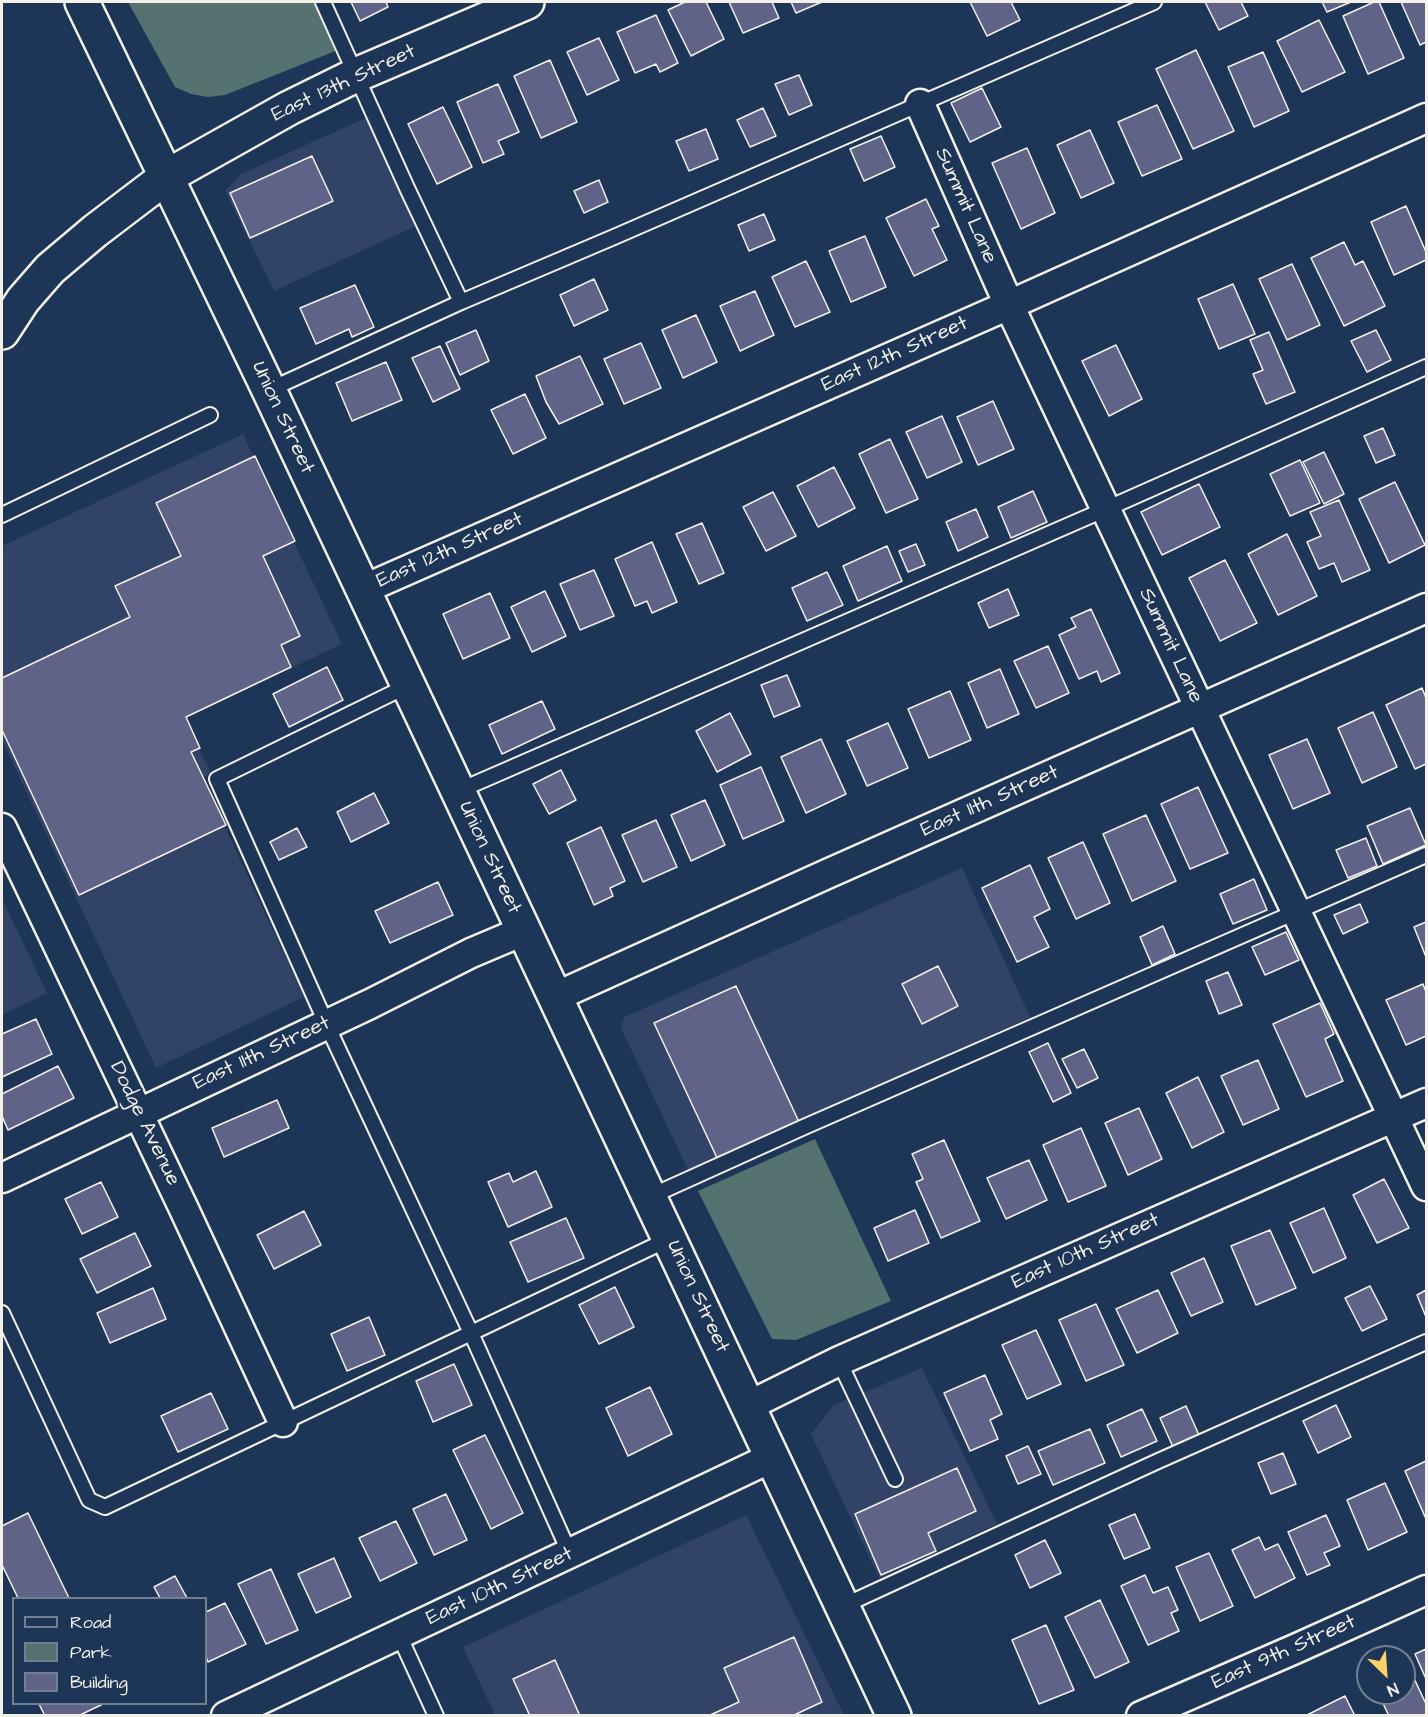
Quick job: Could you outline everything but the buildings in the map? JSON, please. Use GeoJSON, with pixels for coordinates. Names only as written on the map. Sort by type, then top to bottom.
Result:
{"type":"FeatureCollection","features":[{"type":"Feature","properties":{"kind":"main road","name":"Union Street"},"geometry":{"type":"LineString","coordinates":[[82,2],[269,390],[894,1716]]}},
{"type":"Feature","properties":{"kind":"main road","name":"East 13th Street"},"geometry":{"type":"LineString","coordinates":[[166,177],[289,108],[356,75],[527,2]]}},
{"type":"Feature","properties":{"kind":"main road"},"geometry":{"type":"LineString","coordinates":[[2,332],[23,300],[50,269],[95,231],[166,177]]}},
{"type":"Feature","properties":{"kind":"street","name":"Summit Lane"},"geometry":{"type":"LineString","coordinates":[[920,104],[1009,304],[1426,1186]]}},
{"type":"Feature","properties":{"kind":"street","name":"East 12th Street"},"geometry":{"type":"LineString","coordinates":[[362,590],[1426,118]]}},
{"type":"Feature","properties":{"kind":"street","name":"East 11th Street"},"geometry":{"type":"LineString","coordinates":[[555,997],[1426,608]]}},
{"type":"Feature","properties":{"kind":"street","name":"Dodge Avenue"},"geometry":{"type":"LineString","coordinates":[[2,828],[283,1422]]}},
{"type":"Feature","properties":{"kind":"street","name":"East 11th Street"},"geometry":{"type":"LineString","coordinates":[[2,1178],[137,1112],[370,1004],[471,953],[523,931]]}},
{"type":"Feature","properties":{"kind":"street","name":"East 10th Street"},"geometry":{"type":"LineString","coordinates":[[748,1406],[839,1361],[1426,1103]]}},
{"type":"Feature","properties":{"kind":"street","name":"East 10th Street"},"geometry":{"type":"LineString","coordinates":[[226,1716],[773,1458]]}},
{"type":"Feature","properties":{"kind":"street","name":"East 9th Street"},"geometry":{"type":"LineString","coordinates":[[1141,1716],[1426,1590]]}},
{"type":"Feature","properties":{"kind":"lane"},"geometry":{"type":"LineString","coordinates":[[324,2],[461,302]]}},
{"type":"Feature","properties":{"kind":"lane"},"geometry":{"type":"LineString","coordinates":[[269,390],[461,302],[1154,2]]}},
{"type":"Feature","properties":{"kind":"lane"},"geometry":{"type":"LineString","coordinates":[[458,791],[1426,367]]}},
{"type":"Feature","properties":{"kind":"lane"},"geometry":{"type":"LineString","coordinates":[[2,514],[210,415]]}},
{"type":"Feature","properties":{"kind":"lane"},"geometry":{"type":"LineString","coordinates":[[407,686],[217,779],[326,1023],[471,1333],[570,1554]]}},
{"type":"Feature","properties":{"kind":"lane"},"geometry":{"type":"LineString","coordinates":[[649,1197],[1426,855]]}},
{"type":"Feature","properties":{"kind":"lane"},"geometry":{"type":"LineString","coordinates":[[2,1314],[90,1500],[105,1508],[669,1239]]}},
{"type":"Feature","properties":{"kind":"lane"},"geometry":{"type":"LineString","coordinates":[[843,1606],[1156,1462],[1426,1342]]}},
{"type":"Feature","properties":{"kind":"lane"},"geometry":{"type":"LineString","coordinates":[[839,1361],[895,1479]]}},
{"type":"Feature","properties":{"kind":"lane"},"geometry":{"type":"LineString","coordinates":[[399,1635],[436,1716]]}},
{"type":"Feature","properties":{"kind":"shaded area"},"geometry":{"type":"Polygon","coordinates":[[[368,117],[416,226],[274,291],[225,191],[241,174],[368,117]]]}},
{"type":"Feature","properties":{"kind":"shaded area"},"geometry":{"type":"Polygon","coordinates":[[[243,434],[342,644],[184,719],[211,773],[202,778],[304,997],[156,1068],[2,740],[2,546],[243,434]]]}},
{"type":"Feature","properties":{"kind":"shaded area"},"geometry":{"type":"Polygon","coordinates":[[[962,868],[1030,1017],[689,1172],[621,1028],[624,1017],[962,868]]]}},
{"type":"Feature","properties":{"kind":"shaded area"},"geometry":{"type":"Polygon","coordinates":[[[2,898],[47,993],[2,1015],[2,898]]]}},
{"type":"Feature","properties":{"kind":"shaded area"},"geometry":{"type":"Polygon","coordinates":[[[922,1368],[997,1524],[879,1578],[811,1434],[834,1405],[922,1368]]]}},
{"type":"Feature","properties":{"kind":"shaded area"},"geometry":{"type":"Polygon","coordinates":[[[746,1515],[844,1715],[495,1715],[463,1647],[746,1515]]]}},
{"type":"Feature","properties":{"kind":"green space"},"geometry":{"type":"Polygon","coordinates":[[[128,2],[316,2],[338,50],[225,95],[208,97],[191,94],[175,87],[128,2]]]}},
{"type":"Feature","properties":{"kind":"green space"},"geometry":{"type":"Polygon","coordinates":[[[815,1139],[891,1301],[796,1340],[772,1339],[698,1191],[815,1139]]]}}]}
